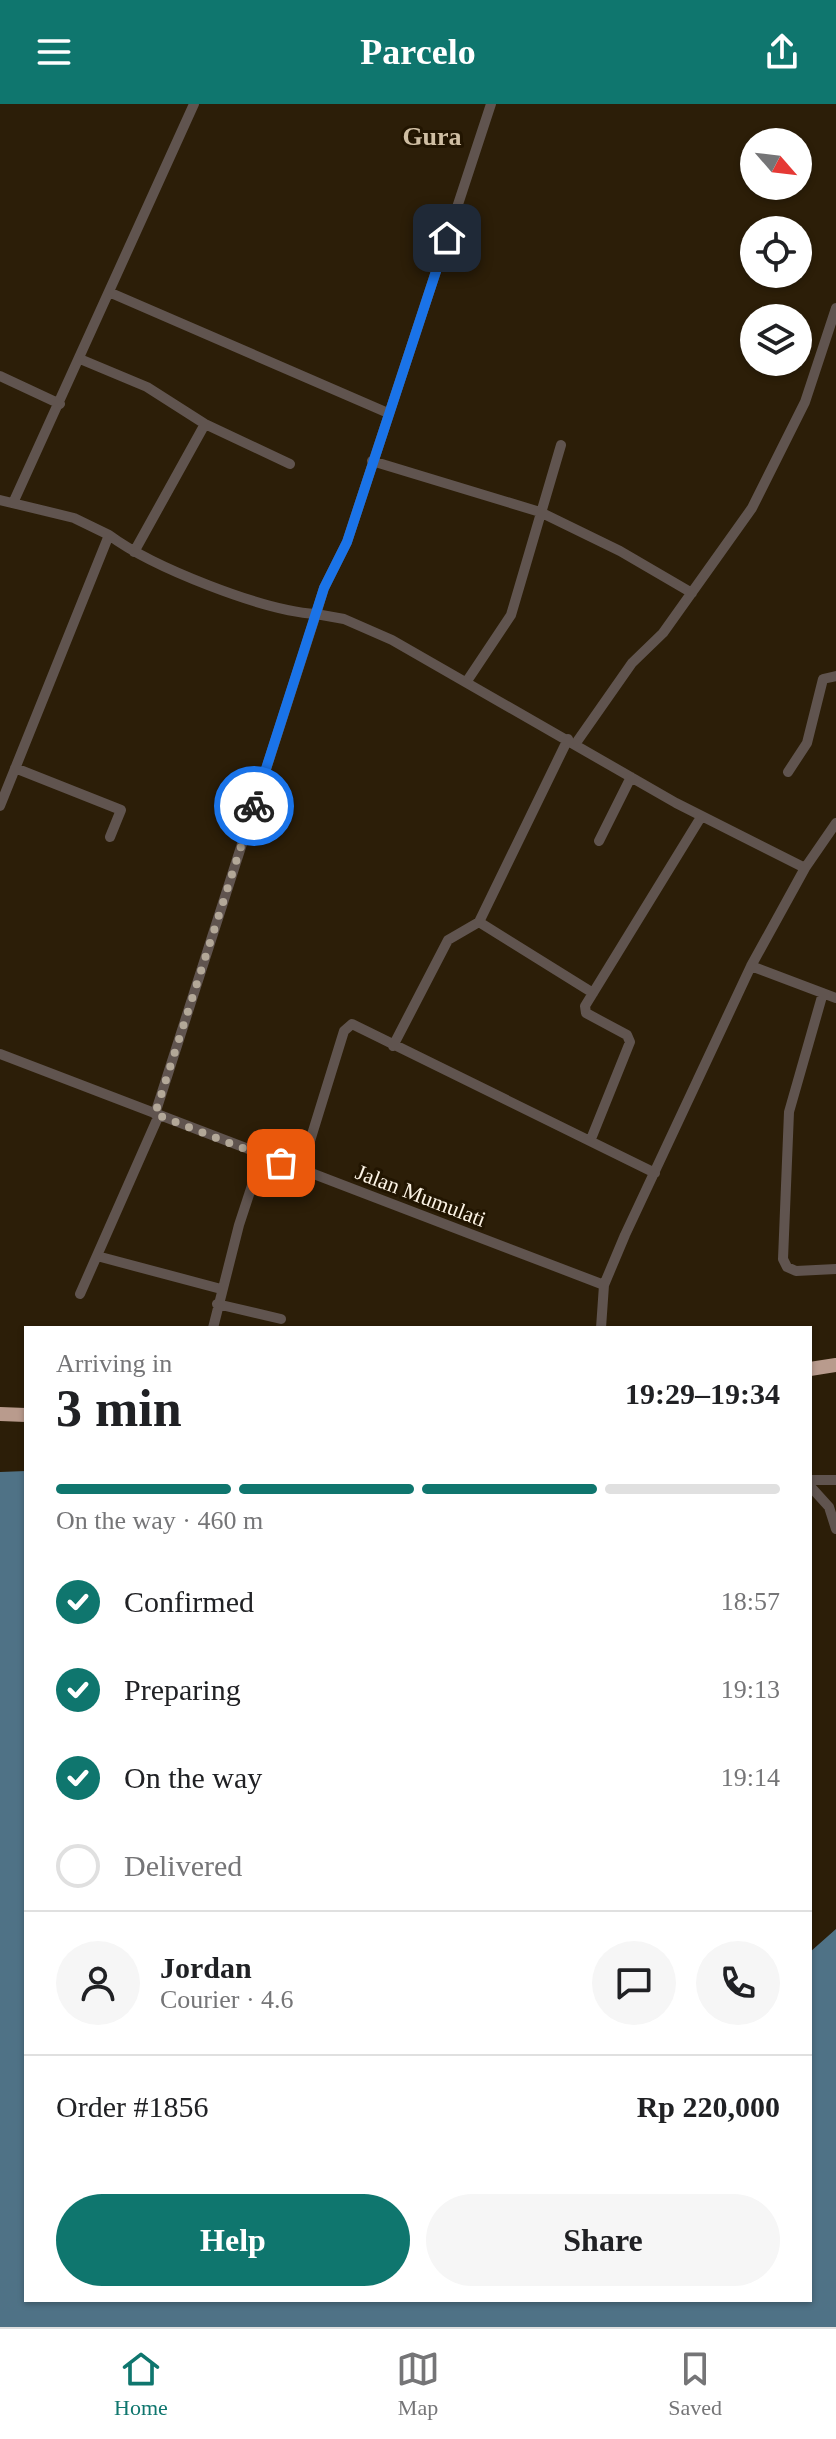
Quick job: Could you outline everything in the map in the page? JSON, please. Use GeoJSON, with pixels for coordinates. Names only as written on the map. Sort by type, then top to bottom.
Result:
{"type":"FeatureCollection","features":[{"type":"Feature","properties":{"kind":"highway"},"geometry":{"type":"LineString","coordinates":[[812,1369],[836,1365]]}},
{"type":"Feature","properties":{"kind":"highway"},"geometry":{"type":"LineString","coordinates":[[0,1414],[24,1415]]}},
{"type":"Feature","properties":{"kind":"street"},"geometry":{"type":"LineString","coordinates":[[13,503],[111,293],[194,104]]}},
{"type":"Feature","properties":{"kind":"street"},"geometry":{"type":"LineString","coordinates":[[80,1294],[157,1114],[324,588],[347,542],[491,104]]}},
{"type":"Feature","properties":{"kind":"street"},"geometry":{"type":"LineString","coordinates":[[111,293],[388,413]]}},
{"type":"Feature","properties":{"kind":"street"},"geometry":{"type":"LineString","coordinates":[[393,1046],[440,950],[453,934],[479,922],[572,741],[632,663],[655,642],[752,508],[805,402],[836,308]]}},
{"type":"Feature","properties":{"kind":"street"},"geometry":{"type":"LineString","coordinates":[[80,359],[147,387],[205,424],[290,464]]}},
{"type":"Feature","properties":{"kind":"street"},"geometry":{"type":"LineString","coordinates":[[0,376],[60,404]]}},
{"type":"Feature","properties":{"kind":"street"},"geometry":{"type":"LineString","coordinates":[[134,552],[205,424]]}},
{"type":"Feature","properties":{"kind":"street"},"geometry":{"type":"LineString","coordinates":[[467,681],[511,615],[561,445]]}},
{"type":"Feature","properties":{"kind":"street"},"geometry":{"type":"LineString","coordinates":[[372,461],[540,512],[620,551],[692,593]]}},
{"type":"Feature","properties":{"kind":"street"},"geometry":{"type":"LineString","coordinates":[[0,500],[89,523],[134,552],[276,607],[363,627],[467,681],[701,817],[805,868]]}},
{"type":"Feature","properties":{"kind":"street"},"geometry":{"type":"LineString","coordinates":[[0,806],[109,535]]}},
{"type":"Feature","properties":{"kind":"street"},"geometry":{"type":"LineString","coordinates":[[788,772],[807,743],[823,679],[836,676]]}},
{"type":"Feature","properties":{"kind":"street"},"geometry":{"type":"LineString","coordinates":[[15,768],[121,810],[110,837]]}},
{"type":"Feature","properties":{"kind":"street"},"geometry":{"type":"LineString","coordinates":[[599,841],[631,777]]}},
{"type":"Feature","properties":{"kind":"street"},"geometry":{"type":"LineString","coordinates":[[591,1139],[630,1042],[627,1035],[584,1010],[701,817]]}},
{"type":"Feature","properties":{"kind":"street"},"geometry":{"type":"LineString","coordinates":[[601,1326],[604,1285],[751,966],[805,868],[836,823]]}},
{"type":"Feature","properties":{"kind":"street"},"geometry":{"type":"LineString","coordinates":[[479,922],[593,993]]}},
{"type":"Feature","properties":{"kind":"street"},"geometry":{"type":"LineString","coordinates":[[751,966],[836,998]]}},
{"type":"Feature","properties":{"kind":"street"},"geometry":{"type":"LineString","coordinates":[[823,993],[789,1112],[783,1259],[787,1267],[796,1271],[836,1269]]}},
{"type":"Feature","properties":{"kind":"street"},"geometry":{"type":"LineString","coordinates":[[301,1170],[347,1025],[355,1025],[655,1173]]}},
{"type":"Feature","properties":{"kind":"street","name":"Jalan Mumulati"},"geometry":{"type":"LineString","coordinates":[[0,1054],[604,1285]]}},
{"type":"Feature","properties":{"kind":"street"},"geometry":{"type":"LineString","coordinates":[[213,1326],[221,1289],[262,1155]]}},
{"type":"Feature","properties":{"kind":"street"},"geometry":{"type":"LineString","coordinates":[[97,1256],[221,1289]]}},
{"type":"Feature","properties":{"kind":"street"},"geometry":{"type":"LineString","coordinates":[[217,1304],[281,1319]]}},
{"type":"Feature","properties":{"kind":"street"},"geometry":{"type":"LineString","coordinates":[[812,1483],[836,1480]]}},
{"type":"Feature","properties":{"kind":"street"},"geometry":{"type":"LineString","coordinates":[[812,1486],[829,1507],[836,1529]]}},
{"type":"Feature","properties":{"kind":"water"},"geometry":{"type":"Polygon","coordinates":[[[24,1471],[24,2302],[812,2302],[812,1950],[836,1929],[836,2327],[0,2327],[0,1472],[24,1471]]]}},
{"type":"Feature","properties":{"kind":"way so far"},"geometry":{"type":"LineString","coordinates":[[254,806],[155,1114],[281,1163]]}},
{"type":"Feature","properties":{"kind":"district","name":"Gura"},"geometry":{"type":"Point","coordinates":[432,136]}},
{"type":"Feature","properties":{"kind":"route"},"geometry":{"type":"LineString","coordinates":[[254,806],[324,588],[347,542],[447,238]]}}]}
